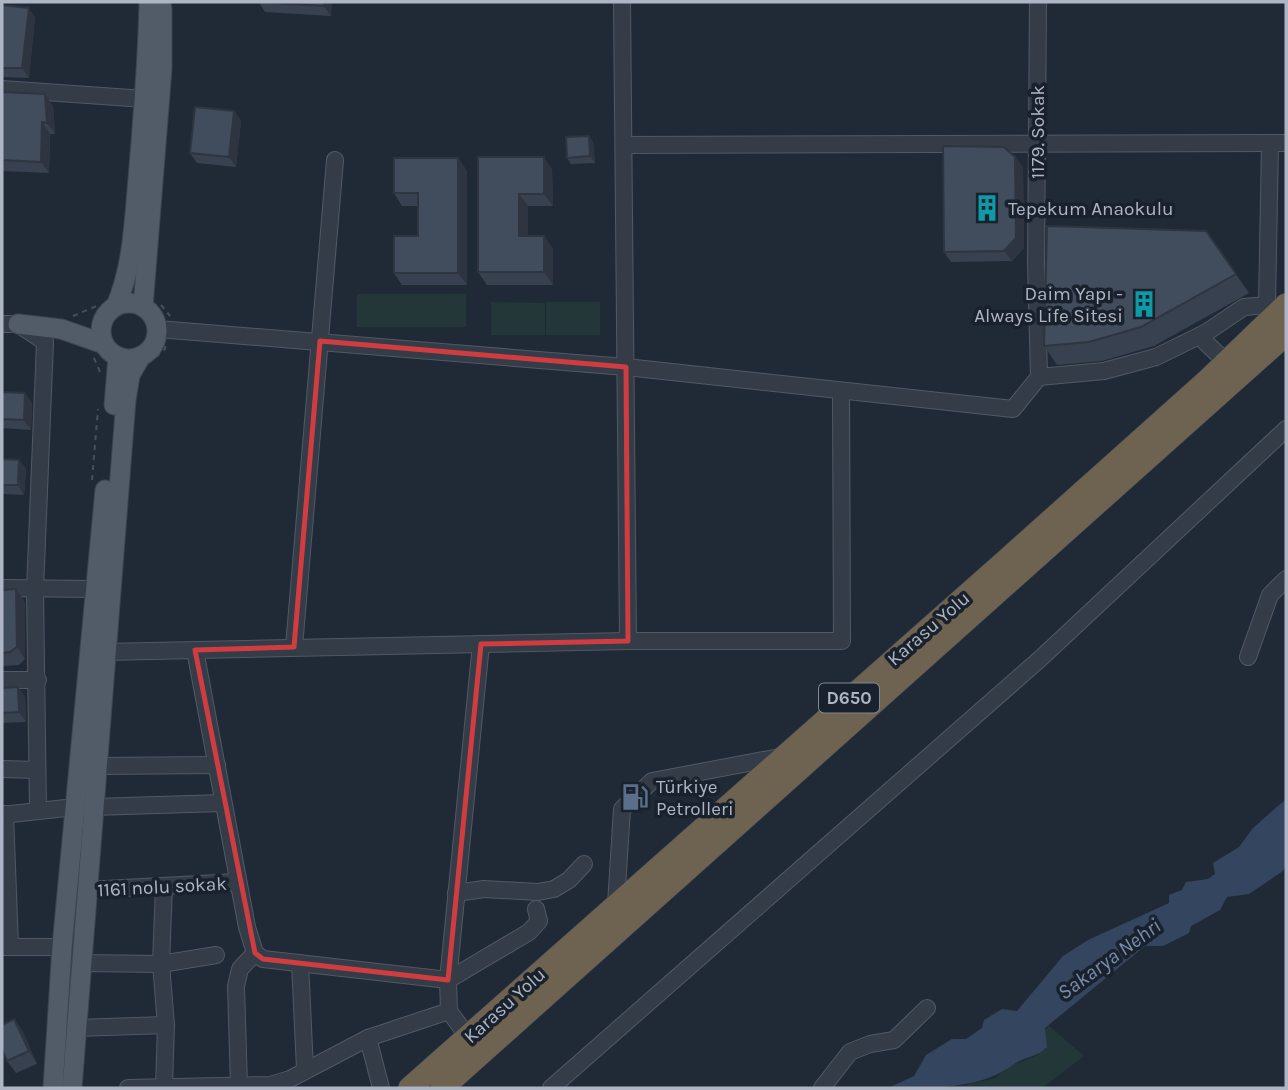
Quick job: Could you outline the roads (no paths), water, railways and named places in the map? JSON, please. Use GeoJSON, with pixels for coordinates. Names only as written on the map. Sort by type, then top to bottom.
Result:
{"type":"FeatureCollection","features":[{"type":"Feature","properties":{"kind":"highway","name":"Karasu Yolu"},"geometry":{"type":"LineString","coordinates":[[410,1088],[1226,362],[1278,306]]}},
{"type":"Feature","properties":{"kind":"highway"},"geometry":{"type":"LineString","coordinates":[[442,1088],[1286,334]]}},
{"type":"Feature","properties":{"kind":"main road"},"geometry":{"type":"LineString","coordinates":[[72,1088],[86,890],[84,807],[96,589],[104,351],[101,331],[108,308],[127,281],[145,99],[149,2]]}},
{"type":"Feature","properties":{"kind":"main road"},"geometry":{"type":"LineString","coordinates":[[143,307],[162,69],[162,2]]}},
{"type":"Feature","properties":{"kind":"main road"},"geometry":{"type":"LineString","coordinates":[[10,324],[62,323],[130,303],[143,307],[153,315],[158,329],[156,341],[141,356],[131,375],[126,400],[97,766],[84,807],[62,947],[53,1088]]}},
{"type":"Feature","properties":{"kind":"main road"},"geometry":{"type":"LineString","coordinates":[[10,324],[61,329],[104,351],[141,356]]}},
{"type":"Feature","properties":{"kind":"street"},"geometry":{"type":"LineString","coordinates":[[622,2],[628,641]]}},
{"type":"Feature","properties":{"kind":"street","name":"1179. Sokak"},"geometry":{"type":"LineString","coordinates":[[1038,2],[1039,377]]}},
{"type":"Feature","properties":{"kind":"street"},"geometry":{"type":"LineString","coordinates":[[2,89],[145,99]]}},
{"type":"Feature","properties":{"kind":"street"},"geometry":{"type":"LineString","coordinates":[[158,329],[626,367],[1013,409],[1039,377],[1104,371],[1156,357],[1199,336],[1244,307],[1278,306],[1267,285],[1278,143],[624,145]]}},
{"type":"Feature","properties":{"kind":"street"},"geometry":{"type":"LineString","coordinates":[[294,648],[335,160]]}},
{"type":"Feature","properties":{"kind":"street"},"geometry":{"type":"LineString","coordinates":[[10,324],[46,342],[35,590],[38,811]]}},
{"type":"Feature","properties":{"kind":"street"},"geometry":{"type":"LineString","coordinates":[[1199,336],[1226,362]]}},
{"type":"Feature","properties":{"kind":"street"},"geometry":{"type":"LineString","coordinates":[[104,652],[628,641],[842,641],[842,391]]}},
{"type":"Feature","properties":{"kind":"street"},"geometry":{"type":"LineString","coordinates":[[551,1088],[1041,658],[1286,429]]}},
{"type":"Feature","properties":{"kind":"street"},"geometry":{"type":"LineString","coordinates":[[1248,657],[1270,595],[1286,579]]}},
{"type":"Feature","properties":{"kind":"street"},"geometry":{"type":"LineString","coordinates":[[2,588],[96,589]]}},
{"type":"Feature","properties":{"kind":"street"},"geometry":{"type":"LineString","coordinates":[[468,1037],[449,1011],[448,980],[481,644]]}},
{"type":"Feature","properties":{"kind":"street"},"geometry":{"type":"LineString","coordinates":[[195,650],[238,881],[255,953],[263,959],[448,980],[529,932],[539,920],[536,909]]}},
{"type":"Feature","properties":{"kind":"street"},"geometry":{"type":"LineString","coordinates":[[2,680],[38,680]]}},
{"type":"Feature","properties":{"kind":"street"},"geometry":{"type":"LineString","coordinates":[[616,905],[622,809],[652,780],[780,757]]}},
{"type":"Feature","properties":{"kind":"street"},"geometry":{"type":"LineString","coordinates":[[97,766],[217,765]]}},
{"type":"Feature","properties":{"kind":"street"},"geometry":{"type":"LineString","coordinates":[[2,769],[37,770]]}},
{"type":"Feature","properties":{"kind":"street"},"geometry":{"type":"LineString","coordinates":[[62,947],[6,946],[3,814],[84,807],[223,803]]}},
{"type":"Feature","properties":{"kind":"street"},"geometry":{"type":"LineString","coordinates":[[456,893],[484,889],[538,892],[554,889],[569,880],[584,864]]}},
{"type":"Feature","properties":{"kind":"street","name":"1161 nolu sokak"},"geometry":{"type":"LineString","coordinates":[[86,890],[238,881]]}},
{"type":"Feature","properties":{"kind":"street"},"geometry":{"type":"LineString","coordinates":[[161,1088],[166,1025],[161,964],[164,886]]}},
{"type":"Feature","properties":{"kind":"street"},"geometry":{"type":"LineString","coordinates":[[239,1086],[236,986],[240,969],[255,953]]}},
{"type":"Feature","properties":{"kind":"street"},"geometry":{"type":"LineString","coordinates":[[80,963],[161,964],[216,955]]}},
{"type":"Feature","properties":{"kind":"street"},"geometry":{"type":"LineString","coordinates":[[300,963],[305,1069]]}},
{"type":"Feature","properties":{"kind":"street"},"geometry":{"type":"LineString","coordinates":[[822,1088],[850,1052],[870,1044],[894,1040],[927,1008]]}},
{"type":"Feature","properties":{"kind":"street"},"geometry":{"type":"LineString","coordinates":[[128,1088],[270,1085],[290,1079],[368,1038],[449,1011]]}},
{"type":"Feature","properties":{"kind":"street"},"geometry":{"type":"LineString","coordinates":[[76,1028],[166,1025]]}},
{"type":"Feature","properties":{"kind":"street"},"geometry":{"type":"LineString","coordinates":[[368,1038],[381,1088]]}},
{"type":"Feature","properties":{"kind":"water","name":"Sakarya Nehri"},"geometry":{"type":"Polygon","coordinates":[[[1286,799],[1286,866],[1283,871],[1249,894],[1227,897],[1220,910],[1191,926],[1189,933],[1163,946],[1145,946],[1045,1028],[1047,1047],[1043,1051],[999,1073],[970,1083],[888,1088],[914,1076],[926,1055],[952,1039],[966,1039],[982,1028],[984,1020],[1002,1009],[1017,1011],[1063,956],[1088,940],[1169,903],[1169,895],[1182,890],[1186,882],[1208,879],[1215,874],[1213,863],[1239,847],[1253,828],[1286,799]]]}},
{"type":"Feature","properties":{"kind":"place","name":"Tepekum Anaokulu"},"geometry":{"type":"Point","coordinates":[987,208]}},
{"type":"Feature","properties":{"kind":"place","name":"Daim Yapı - Always Life Sitesi"},"geometry":{"type":"Point","coordinates":[1144,304]}},
{"type":"Feature","properties":{"kind":"place","name":"Türkiye Petrolleri"},"geometry":{"type":"Point","coordinates":[635,797]}}]}
